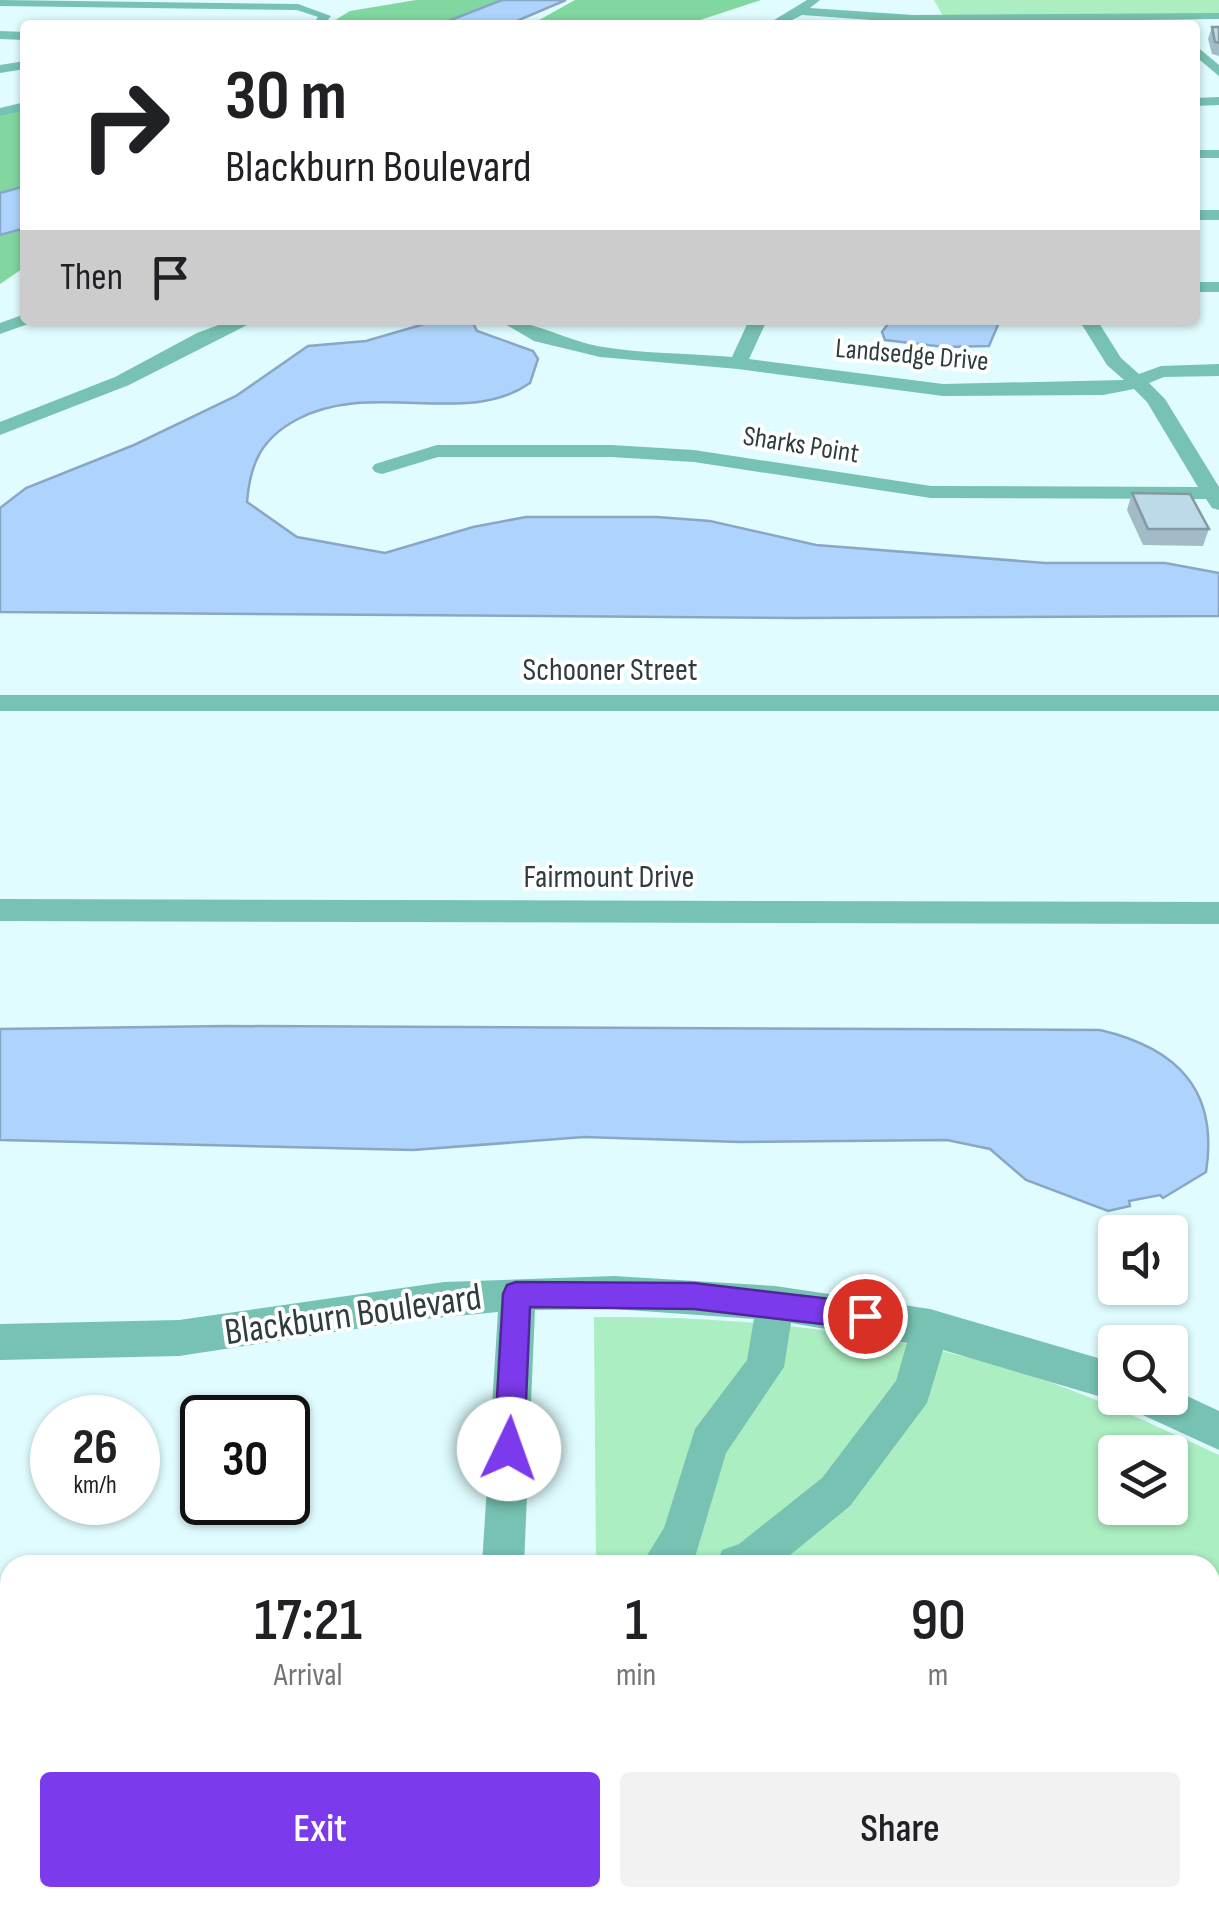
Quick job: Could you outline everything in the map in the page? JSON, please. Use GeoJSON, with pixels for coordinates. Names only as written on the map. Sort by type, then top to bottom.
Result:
{"type":"FeatureCollection","features":[{"type":"Feature","properties":{"kind":"street"},"geometry":{"type":"LineString","coordinates":[[782,20],[814,0]]}},
{"type":"Feature","properties":{"kind":"street"},"geometry":{"type":"LineString","coordinates":[[1078,0],[1104,18]]}},
{"type":"Feature","properties":{"kind":"street"},"geometry":{"type":"LineString","coordinates":[[0,2],[298,7],[324,16],[321,20]]}},
{"type":"Feature","properties":{"kind":"street"},"geometry":{"type":"LineString","coordinates":[[1130,2],[1123,4],[1135,17]]}},
{"type":"Feature","properties":{"kind":"street"},"geometry":{"type":"LineString","coordinates":[[1161,2],[1219,3]]}},
{"type":"Feature","properties":{"kind":"street"},"geometry":{"type":"LineString","coordinates":[[800,11],[913,18],[1159,20]]}},
{"type":"Feature","properties":{"kind":"street"},"geometry":{"type":"LineString","coordinates":[[1177,20],[1219,16]]}},
{"type":"Feature","properties":{"kind":"street"},"geometry":{"type":"LineString","coordinates":[[1200,56],[1219,72]]}},
{"type":"Feature","properties":{"kind":"street"},"geometry":{"type":"LineString","coordinates":[[0,430],[122,381],[203,337],[235,325]]}},
{"type":"Feature","properties":{"kind":"street","name":"Landsedge Drive"},"geometry":{"type":"LineString","coordinates":[[517,325],[540,337],[583,349],[738,363],[944,390],[1085,390],[1138,382],[1161,372],[1219,370]]}},
{"type":"Feature","properties":{"kind":"street"},"geometry":{"type":"LineString","coordinates":[[738,363],[756,325]]}},
{"type":"Feature","properties":{"kind":"street"},"geometry":{"type":"LineString","coordinates":[[1091,325],[1108,354],[1162,408],[1216,498]]}},
{"type":"Feature","properties":{"kind":"street","name":"Sharks Point"},"geometry":{"type":"LineString","coordinates":[[382,468],[437,451],[611,451],[694,456],[931,492],[1216,498]]}},
{"type":"Feature","properties":{"kind":"street","name":"Schooner Street"},"geometry":{"type":"LineString","coordinates":[[0,703],[1219,703]]}},
{"type":"Feature","properties":{"kind":"street","name":"Fairmount Drive"},"geometry":{"type":"LineString","coordinates":[[0,910],[1219,912]]}},
{"type":"Feature","properties":{"kind":"street"},"geometry":{"type":"LineString","coordinates":[[503,1555],[516,1294]]}},
{"type":"Feature","properties":{"kind":"street","name":"Blackburn Boulevard"},"geometry":{"type":"LineString","coordinates":[[0,1342],[117,1342],[201,1336],[441,1299],[516,1294],[694,1296],[775,1303],[930,1327],[1022,1350],[1098,1376]]}},
{"type":"Feature","properties":{"kind":"street"},"geometry":{"type":"LineString","coordinates":[[669,1555],[681,1539],[709,1443],[764,1367],[775,1303]]}},
{"type":"Feature","properties":{"kind":"street"},"geometry":{"type":"LineString","coordinates":[[759,1555],[836,1492],[913,1390],[930,1327]]}},
{"type":"Feature","properties":{"kind":"street"},"geometry":{"type":"LineString","coordinates":[[1186,1415],[1219,1430]]}},
{"type":"Feature","properties":{"kind":"green space"},"geometry":{"type":"Polygon","coordinates":[[[416,0],[509,0],[468,20],[335,20],[350,11],[416,0]]]}},
{"type":"Feature","properties":{"kind":"green space"},"geometry":{"type":"Polygon","coordinates":[[[575,0],[761,0],[700,20],[539,20],[575,0]]]}},
{"type":"Feature","properties":{"kind":"green space"},"geometry":{"type":"Polygon","coordinates":[[[934,0],[1219,0],[1219,14],[943,16],[934,0]]]}},
{"type":"Feature","properties":{"kind":"green space"},"geometry":{"type":"Polygon","coordinates":[[[20,110],[20,193],[0,199],[0,115],[20,110]]]}},
{"type":"Feature","properties":{"kind":"green space"},"geometry":{"type":"Polygon","coordinates":[[[20,230],[20,270],[0,284],[0,236],[20,230]]]}},
{"type":"Feature","properties":{"kind":"green space"},"geometry":{"type":"Polygon","coordinates":[[[594,1317],[757,1323],[919,1346],[1023,1373],[1098,1401],[1098,1415],[1130,1415],[1175,1435],[1098,1435],[1098,1525],[1188,1525],[1188,1441],[1219,1455],[1219,1555],[596,1555],[594,1317]]]}},
{"type":"Feature","properties":{"kind":"water"},"geometry":{"type":"Polygon","coordinates":[[[502,0],[566,0],[519,20],[451,20],[502,0]]]}},
{"type":"Feature","properties":{"kind":"water"},"geometry":{"type":"Polygon","coordinates":[[[20,187],[20,229],[0,235],[0,193],[20,187]]]}},
{"type":"Feature","properties":{"kind":"water"},"geometry":{"type":"Polygon","coordinates":[[[421,325],[474,325],[477,331],[533,351],[538,359],[530,383],[505,396],[448,404],[356,403],[325,408],[284,427],[266,444],[255,464],[247,502],[297,537],[385,553],[473,527],[526,517],[710,521],[816,545],[1045,563],[1165,563],[1219,573],[1219,616],[796,618],[0,612],[0,508],[26,488],[134,445],[236,396],[308,346],[366,341],[421,325]]]}},
{"type":"Feature","properties":{"kind":"water"},"geometry":{"type":"Polygon","coordinates":[[[887,325],[998,325],[989,346],[945,347],[885,340],[882,332],[887,325]]]}},
{"type":"Feature","properties":{"kind":"water"},"geometry":{"type":"Polygon","coordinates":[[[227,1026],[1100,1030],[1151,1048],[1187,1077],[1206,1118],[1206,1172],[1163,1198],[1160,1195],[1129,1201],[1130,1206],[1108,1211],[1026,1180],[990,1149],[947,1140],[740,1142],[584,1137],[413,1150],[0,1140],[0,1029],[227,1026]]]}},
{"type":"Feature","properties":{"kind":"building"},"geometry":{"type":"Polygon","coordinates":[[[1212,27],[1219,27],[1219,43],[1215,42],[1212,27]]]}},
{"type":"Feature","properties":{"kind":"building"},"geometry":{"type":"Polygon","coordinates":[[[1132,493],[1190,494],[1209,529],[1148,529],[1132,493]]]}},
{"type":"Feature","properties":{"kind":"route"},"geometry":{"type":"LineString","coordinates":[[509,1449],[516,1294],[694,1296],[865,1316]]}}]}
